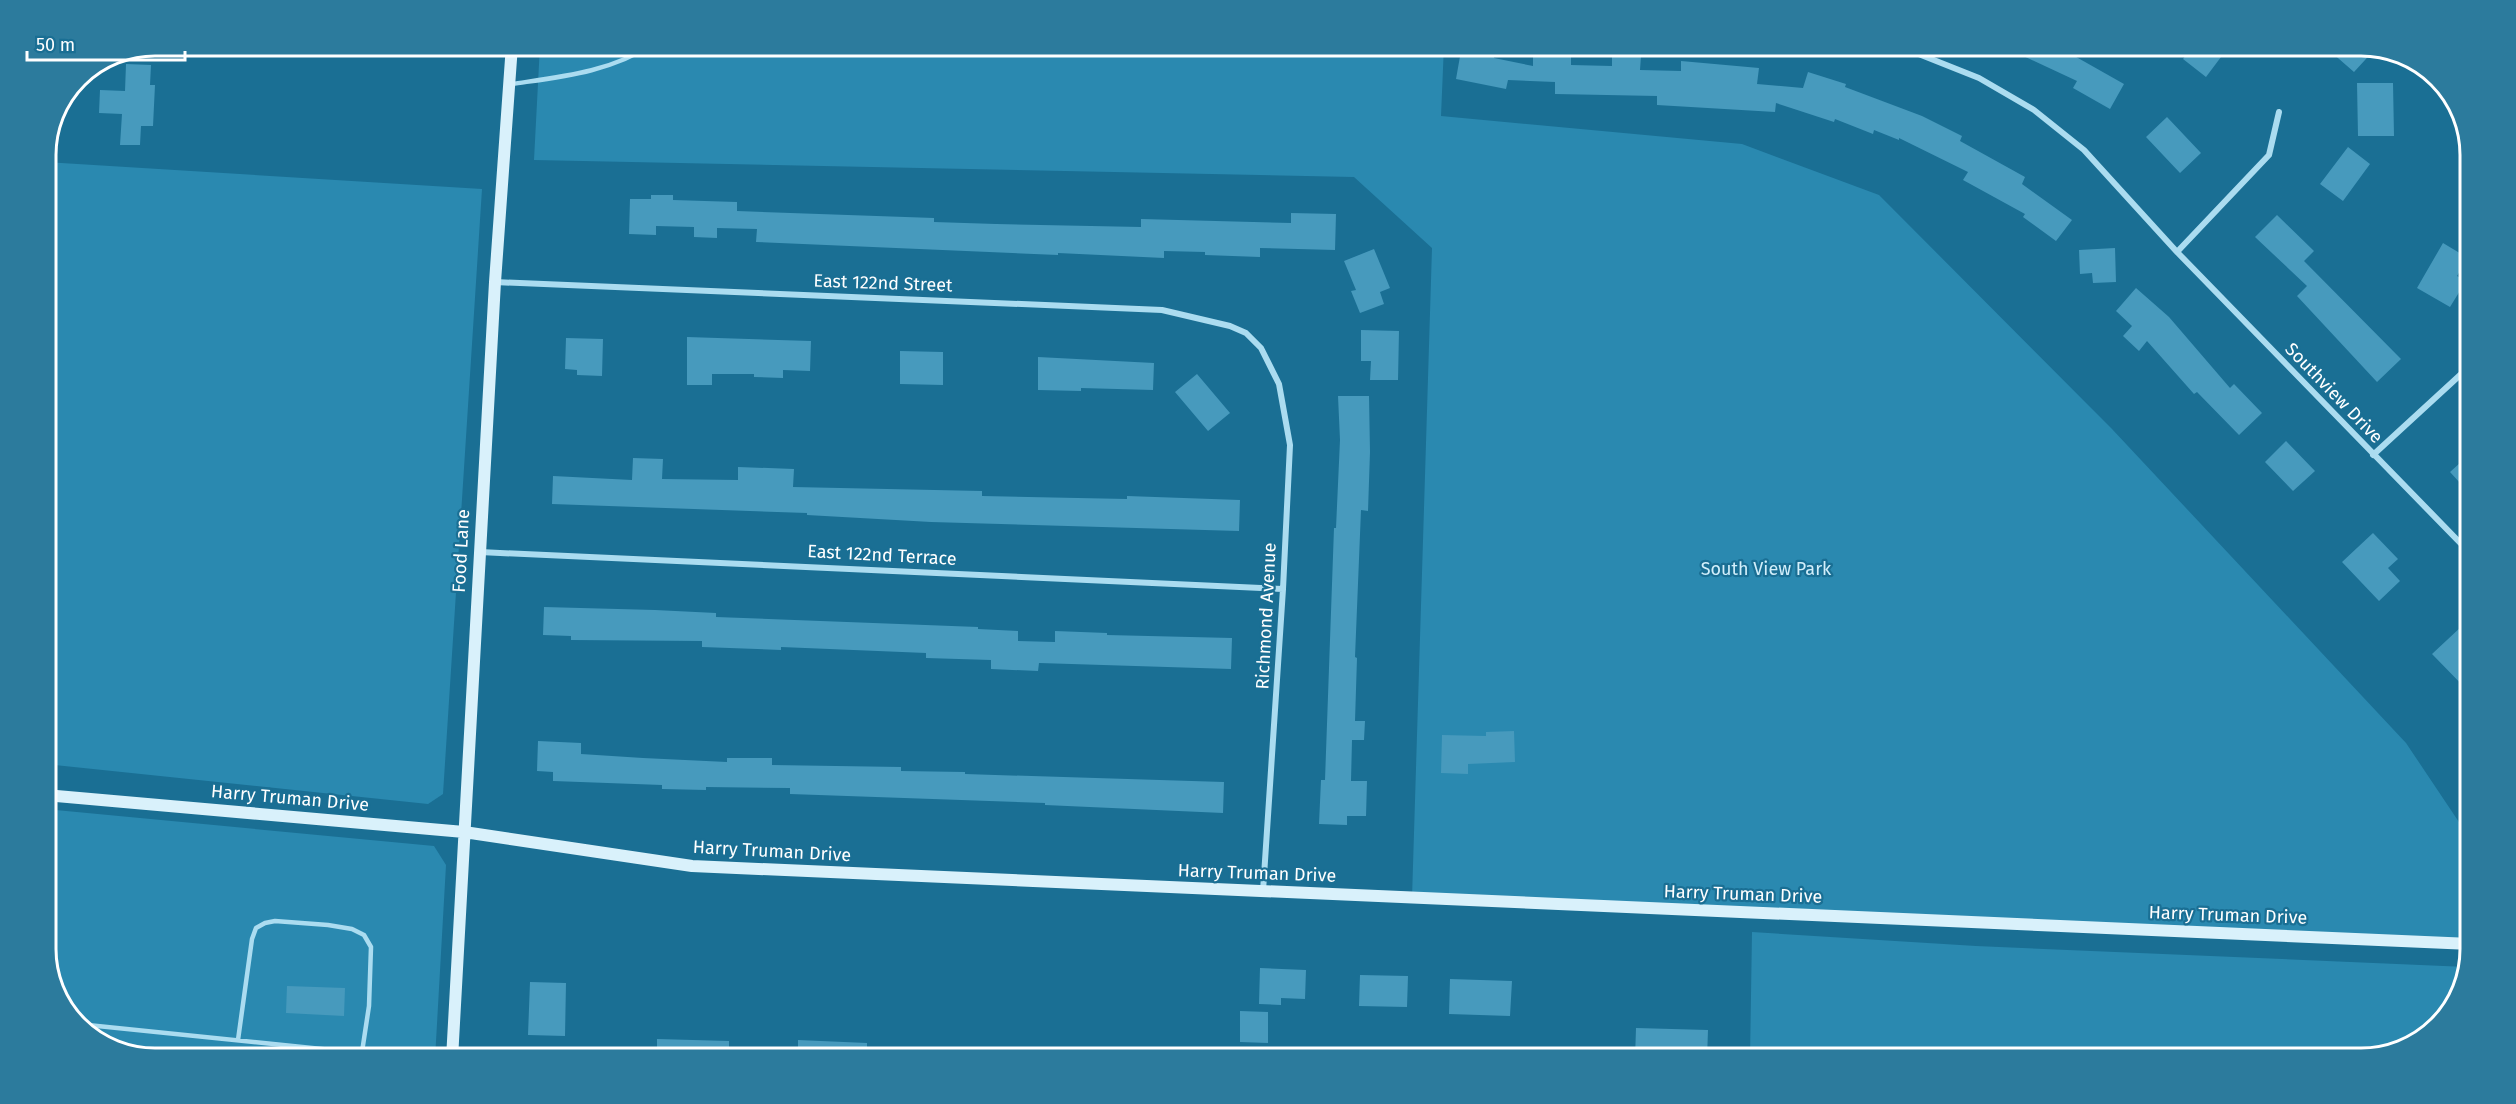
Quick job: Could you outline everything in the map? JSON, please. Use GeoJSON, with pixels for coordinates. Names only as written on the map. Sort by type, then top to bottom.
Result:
{"type":"FeatureCollection","features":[{"type":"Feature","properties":{"kind":"main road","name":"Food Lane"},"geometry":{"type":"LineString","coordinates":[[453,1048],[479,552],[511,56]]}},
{"type":"Feature","properties":{"kind":"main road","name":"Harry Truman Drive"},"geometry":{"type":"LineString","coordinates":[[56,796],[464,832],[692,866],[2460,944]]}},
{"type":"Feature","properties":{"kind":"street","name":"Southview Drive"},"geometry":{"type":"LineString","coordinates":[[1924,56],[1979,78],[2034,110],[2084,150],[2177,252],[2460,543]]}},
{"type":"Feature","properties":{"kind":"street"},"geometry":{"type":"LineString","coordinates":[[2177,252],[2269,155],[2279,112]]}},
{"type":"Feature","properties":{"kind":"street","name":"East 122nd Street"},"geometry":{"type":"LineString","coordinates":[[495,282],[1162,309],[1230,326],[1246,333],[1261,348]]}},
{"type":"Feature","properties":{"kind":"street","name":"Richmond Avenue"},"geometry":{"type":"LineString","coordinates":[[1261,348],[1279,384],[1290,445],[1263,891]]}},
{"type":"Feature","properties":{"kind":"street"},"geometry":{"type":"LineString","coordinates":[[2373,455],[2460,375]]}},
{"type":"Feature","properties":{"kind":"street","name":"East 122nd Terrace"},"geometry":{"type":"LineString","coordinates":[[479,552],[1283,589]]}},
{"type":"Feature","properties":{"kind":"lane"},"geometry":{"type":"LineString","coordinates":[[509,84],[570,75],[603,67],[633,56]]}},
{"type":"Feature","properties":{"kind":"lane"},"geometry":{"type":"LineString","coordinates":[[238,1040],[252,939],[256,928],[275,921],[328,925],[352,929],[364,935],[371,947],[369,1006],[363,1048]]}},
{"type":"Feature","properties":{"kind":"lane"},"geometry":{"type":"LineString","coordinates":[[91,1025],[321,1048]]}},
{"type":"Feature","properties":{"kind":"green space","name":"South View Park"},"geometry":{"type":"Polygon","coordinates":[[[539,56],[1444,56],[1441,116],[1742,144],[1879,195],[2112,429],[2406,743],[2460,824],[2460,944],[1412,898],[1432,248],[1354,177],[534,160],[539,56]]]}},
{"type":"Feature","properties":{"kind":"green space"},"geometry":{"type":"Polygon","coordinates":[[[56,163],[482,189],[443,794],[428,804],[56,765],[56,163]]]}},
{"type":"Feature","properties":{"kind":"green space"},"geometry":{"type":"Polygon","coordinates":[[[56,810],[434,846],[446,865],[436,1048],[135,1047],[105,1035],[85,1019],[72,1004],[57,969],[56,810]]]}},
{"type":"Feature","properties":{"kind":"green space"},"geometry":{"type":"Polygon","coordinates":[[[1752,932],[1976,946],[2459,967],[2453,987],[2444,1004],[2427,1024],[2405,1038],[2374,1048],[1750,1048],[1752,932]]]}},
{"type":"Feature","properties":{"kind":"building"},"geometry":{"type":"Polygon","coordinates":[[[1460,56],[1494,56],[1494,58],[1533,66],[1533,56],[1571,57],[1571,65],[1612,66],[1612,56],[1641,56],[1640,70],[1681,71],[1681,61],[1759,68],[1757,84],[1803,88],[1808,72],[1846,84],[1845,87],[1922,116],[1962,136],[1960,141],[2025,177],[2022,184],[2072,220],[2056,241],[2023,217],[2025,214],[1963,180],[1968,172],[1899,138],[1899,140],[1874,130],[1873,134],[1835,119],[1834,122],[1776,103],[1775,112],[1657,105],[1657,96],[1555,94],[1555,82],[1508,80],[1506,89],[1456,79],[1460,56]]]}},
{"type":"Feature","properties":{"kind":"building"},"geometry":{"type":"Polygon","coordinates":[[[2024,56],[2074,56],[2124,84],[2110,109],[2073,88],[2077,81],[2024,56]]]}},
{"type":"Feature","properties":{"kind":"building"},"geometry":{"type":"Polygon","coordinates":[[[2185,56],[2222,56],[2206,77],[2183,59],[2185,56]]]}},
{"type":"Feature","properties":{"kind":"building"},"geometry":{"type":"Polygon","coordinates":[[[2336,56],[2368,56],[2354,72],[2336,56]]]}},
{"type":"Feature","properties":{"kind":"building"},"geometry":{"type":"Polygon","coordinates":[[[126,64],[151,65],[150,85],[155,85],[153,126],[141,126],[140,145],[120,145],[122,114],[99,113],[100,90],[125,91],[126,64]]]}},
{"type":"Feature","properties":{"kind":"building"},"geometry":{"type":"Polygon","coordinates":[[[2357,83],[2393,83],[2394,136],[2358,136],[2357,83]]]}},
{"type":"Feature","properties":{"kind":"building"},"geometry":{"type":"Polygon","coordinates":[[[2167,117],[2201,153],[2180,173],[2146,137],[2167,117]]]}},
{"type":"Feature","properties":{"kind":"building"},"geometry":{"type":"Polygon","coordinates":[[[2348,147],[2370,164],[2343,201],[2320,184],[2348,147]]]}},
{"type":"Feature","properties":{"kind":"building"},"geometry":{"type":"Polygon","coordinates":[[[651,195],[673,195],[673,200],[737,202],[737,211],[934,218],[934,222],[996,224],[1141,227],[1141,219],[1291,223],[1291,213],[1336,214],[1335,250],[1260,248],[1260,257],[1164,251],[1164,258],[756,242],[757,229],[717,228],[717,238],[694,237],[694,227],[656,226],[656,235],[629,234],[630,199],[651,199],[651,195]]]}},
{"type":"Feature","properties":{"kind":"building"},"geometry":{"type":"Polygon","coordinates":[[[2277,215],[2314,251],[2304,261],[2401,359],[2377,382],[2297,296],[2307,286],[2255,237],[2277,215]]]}},
{"type":"Feature","properties":{"kind":"building"},"geometry":{"type":"Polygon","coordinates":[[[2443,243],[2460,253],[2460,271],[2457,276],[2460,278],[2460,291],[2450,307],[2417,288],[2443,243]]]}},
{"type":"Feature","properties":{"kind":"building"},"geometry":{"type":"Polygon","coordinates":[[[2115,248],[2116,282],[2093,283],[2092,273],[2080,274],[2079,250],[2115,248]]]}},
{"type":"Feature","properties":{"kind":"building"},"geometry":{"type":"Polygon","coordinates":[[[1374,249],[1390,288],[1380,292],[1384,304],[1360,313],[1351,291],[1356,290],[1344,261],[1374,249]]]}},
{"type":"Feature","properties":{"kind":"building"},"geometry":{"type":"Polygon","coordinates":[[[2136,288],[2169,317],[2230,388],[2234,384],[2262,413],[2239,435],[2197,392],[2194,394],[2147,341],[2139,351],[2123,336],[2132,326],[2116,311],[2136,288]]]}},
{"type":"Feature","properties":{"kind":"building"},"geometry":{"type":"Polygon","coordinates":[[[1361,330],[1399,331],[1398,380],[1370,380],[1371,361],[1361,361],[1361,330]]]}},
{"type":"Feature","properties":{"kind":"building"},"geometry":{"type":"Polygon","coordinates":[[[687,337],[811,341],[810,371],[783,370],[783,378],[754,377],[754,374],[712,374],[712,385],[687,385],[687,337]]]}},
{"type":"Feature","properties":{"kind":"building"},"geometry":{"type":"Polygon","coordinates":[[[566,338],[603,339],[602,376],[577,375],[577,370],[565,369],[566,338]]]}},
{"type":"Feature","properties":{"kind":"building"},"geometry":{"type":"Polygon","coordinates":[[[900,351],[943,352],[943,385],[900,384],[900,351]]]}},
{"type":"Feature","properties":{"kind":"building"},"geometry":{"type":"Polygon","coordinates":[[[1038,357],[1154,363],[1153,390],[1081,388],[1081,391],[1038,390],[1038,357]]]}},
{"type":"Feature","properties":{"kind":"building"},"geometry":{"type":"Polygon","coordinates":[[[1197,374],[1230,413],[1208,431],[1175,392],[1197,374]]]}},
{"type":"Feature","properties":{"kind":"building"},"geometry":{"type":"Polygon","coordinates":[[[1338,396],[1369,396],[1368,511],[1361,510],[1355,657],[1357,658],[1355,721],[1365,721],[1364,740],[1352,740],[1351,781],[1367,781],[1366,816],[1347,816],[1347,825],[1319,824],[1321,780],[1325,780],[1334,528],[1336,528],[1340,440],[1338,396]]]}},
{"type":"Feature","properties":{"kind":"building"},"geometry":{"type":"Polygon","coordinates":[[[2286,441],[2315,471],[2293,491],[2265,462],[2286,441]]]}},
{"type":"Feature","properties":{"kind":"building"},"geometry":{"type":"Polygon","coordinates":[[[633,458],[663,459],[662,479],[738,480],[738,467],[794,469],[793,487],[982,491],[982,496],[1127,499],[1127,496],[1240,500],[1239,531],[931,522],[807,515],[807,513],[552,504],[553,476],[632,480],[633,458]]]}},
{"type":"Feature","properties":{"kind":"building"},"geometry":{"type":"Polygon","coordinates":[[[2460,463],[2460,483],[2450,472],[2460,463]]]}},
{"type":"Feature","properties":{"kind":"building"},"geometry":{"type":"Polygon","coordinates":[[[2373,533],[2398,559],[2388,568],[2400,581],[2379,601],[2342,562],[2373,533]]]}},
{"type":"Feature","properties":{"kind":"building"},"geometry":{"type":"Polygon","coordinates":[[[544,607],[655,610],[716,613],[716,617],[978,627],[978,629],[1018,631],[1018,641],[1055,642],[1055,631],[1107,633],[1107,635],[1232,638],[1231,669],[1039,663],[1038,671],[991,669],[991,660],[926,658],[926,653],[781,647],[781,650],[702,647],[702,641],[571,640],[571,636],[543,635],[544,607]]]}},
{"type":"Feature","properties":{"kind":"building"},"geometry":{"type":"Polygon","coordinates":[[[2460,628],[2460,683],[2432,654],[2460,628]]]}},
{"type":"Feature","properties":{"kind":"building"},"geometry":{"type":"Polygon","coordinates":[[[1514,731],[1515,762],[1468,764],[1468,774],[1441,773],[1442,735],[1486,736],[1486,732],[1514,731]]]}},
{"type":"Feature","properties":{"kind":"building"},"geometry":{"type":"Polygon","coordinates":[[[538,741],[581,743],[581,754],[643,758],[727,762],[727,758],[772,758],[772,765],[901,767],[901,771],[965,772],[965,774],[1224,782],[1223,813],[1045,805],[1045,803],[790,794],[790,788],[662,789],[662,785],[553,781],[553,772],[537,771],[538,741]]]}},
{"type":"Feature","properties":{"kind":"building"},"geometry":{"type":"Polygon","coordinates":[[[1260,968],[1306,970],[1305,999],[1281,998],[1281,1005],[1259,1004],[1260,968]]]}},
{"type":"Feature","properties":{"kind":"building"},"geometry":{"type":"Polygon","coordinates":[[[1360,975],[1408,976],[1407,1007],[1359,1006],[1360,975]]]}},
{"type":"Feature","properties":{"kind":"building"},"geometry":{"type":"Polygon","coordinates":[[[1450,979],[1512,981],[1510,1016],[1449,1014],[1450,979]]]}},
{"type":"Feature","properties":{"kind":"building"},"geometry":{"type":"Polygon","coordinates":[[[530,982],[566,983],[565,1036],[528,1035],[530,982]]]}},
{"type":"Feature","properties":{"kind":"building"},"geometry":{"type":"Polygon","coordinates":[[[287,986],[345,988],[344,1016],[286,1013],[287,986]]]}},
{"type":"Feature","properties":{"kind":"building"},"geometry":{"type":"Polygon","coordinates":[[[1240,1011],[1268,1012],[1268,1043],[1240,1042],[1240,1011]]]}},
{"type":"Feature","properties":{"kind":"building"},"geometry":{"type":"Polygon","coordinates":[[[1636,1028],[1708,1030],[1707,1048],[1635,1048],[1636,1028]]]}},
{"type":"Feature","properties":{"kind":"building"},"geometry":{"type":"Polygon","coordinates":[[[657,1039],[729,1041],[729,1048],[657,1048],[657,1039]]]}},
{"type":"Feature","properties":{"kind":"building"},"geometry":{"type":"Polygon","coordinates":[[[798,1040],[867,1043],[867,1048],[798,1048],[798,1040]]]}}]}
